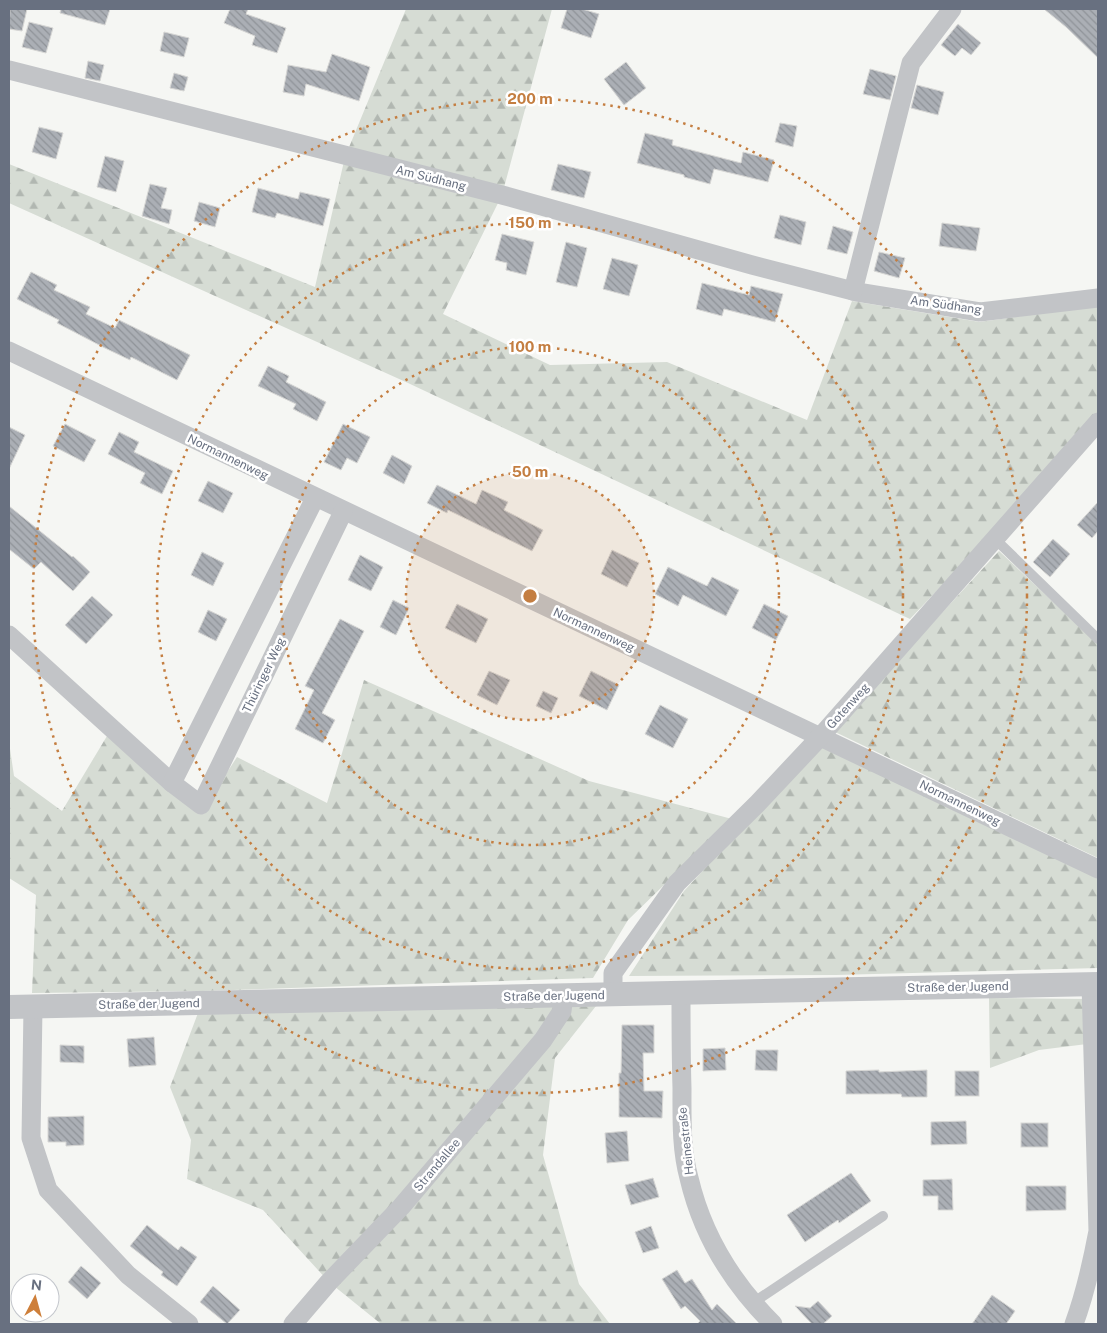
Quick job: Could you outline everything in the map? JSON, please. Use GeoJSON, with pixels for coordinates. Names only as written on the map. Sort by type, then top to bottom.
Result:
{"type":"FeatureCollection","features":[{"type":"Feature","properties":{"kind":"street"},"geometry":{"type":"LineString","coordinates":[[853,291],[911,63],[952,9]]}},
{"type":"Feature","properties":{"kind":"street","name":"Am Südhang"},"geometry":{"type":"LineString","coordinates":[[9,70],[502,195],[742,263],[853,291],[980,312],[1098,298]]}},
{"type":"Feature","properties":{"kind":"street","name":"Normannenweg"},"geometry":{"type":"LineString","coordinates":[[9,351],[343,512],[821,736],[1098,869]]}},
{"type":"Feature","properties":{"kind":"street","name":"Gotenweg"},"geometry":{"type":"LineString","coordinates":[[613,995],[613,973],[677,883],[758,803],[821,736],[1098,422]]}},
{"type":"Feature","properties":{"kind":"street"},"geometry":{"type":"LineString","coordinates":[[172,783],[315,498]]}},
{"type":"Feature","properties":{"kind":"street","name":"Thüringer Weg"},"geometry":{"type":"LineString","coordinates":[[9,635],[172,783],[201,805],[343,512]]}},
{"type":"Feature","properties":{"kind":"street"},"geometry":{"type":"LineString","coordinates":[[1074,1324],[1093,1262],[1098,1231],[1094,984]]}},
{"type":"Feature","properties":{"kind":"street","name":"Straße der Jugend"},"geometry":{"type":"LineString","coordinates":[[9,1007],[1094,984]]}},
{"type":"Feature","properties":{"kind":"street","name":"Heinestraße"},"geometry":{"type":"LineString","coordinates":[[681,993],[682,1119],[688,1178],[710,1236],[740,1286],[773,1324]]}},
{"type":"Feature","properties":{"kind":"street","name":"Strandallee"},"geometry":{"type":"LineString","coordinates":[[293,1324],[329,1282],[401,1207],[543,1040],[562,1011],[564,996]]}},
{"type":"Feature","properties":{"kind":"street"},"geometry":{"type":"LineString","coordinates":[[33,1007],[31,1138],[48,1190],[128,1275],[188,1324]]}},
{"type":"Feature","properties":{"kind":"lane"},"geometry":{"type":"LineString","coordinates":[[994,538],[1098,639]]}},
{"type":"Feature","properties":{"kind":"lane"},"geometry":{"type":"LineString","coordinates":[[754,1302],[883,1216]]}},
{"type":"Feature","properties":{"kind":"green space"},"geometry":{"type":"Polygon","coordinates":[[[406,9],[552,9],[502,195],[443,314],[550,365],[667,362],[807,420],[852,301],[980,322],[1096,305],[1098,306],[1098,412],[987,538],[910,619],[408,383],[9,203],[9,164],[315,287],[345,157],[406,9]]]}},
{"type":"Feature","properties":{"kind":"green space"},"geometry":{"type":"Polygon","coordinates":[[[999,551],[1098,644],[1098,858],[833,731],[999,551]]]}},
{"type":"Feature","properties":{"kind":"green space"},"geometry":{"type":"Polygon","coordinates":[[[364,680],[589,781],[732,819],[628,920],[593,978],[202,991],[32,993],[36,895],[9,878],[9,742],[14,776],[62,811],[107,736],[200,814],[237,757],[327,803],[364,680]]]}},
{"type":"Feature","properties":{"kind":"green space"},"geometry":{"type":"Polygon","coordinates":[[[818,743],[1098,878],[1098,968],[836,975],[629,976],[684,891],[818,743]]]}},
{"type":"Feature","properties":{"kind":"green space"},"geometry":{"type":"Polygon","coordinates":[[[989,998],[1087,999],[1087,1044],[1039,1050],[990,1068],[989,998]]]}},
{"type":"Feature","properties":{"kind":"green space"},"geometry":{"type":"Polygon","coordinates":[[[596,1006],[555,1058],[543,1155],[579,1284],[610,1324],[381,1324],[329,1282],[263,1210],[187,1179],[191,1140],[170,1087],[198,1013],[596,1006]]]}},
{"type":"Feature","properties":{"kind":"building"},"geometry":{"type":"Polygon","coordinates":[[[10,9],[27,9],[22,31],[9,29],[10,9]]]}},
{"type":"Feature","properties":{"kind":"building"},"geometry":{"type":"Polygon","coordinates":[[[61,9],[110,9],[105,25],[60,13],[61,9]]]}},
{"type":"Feature","properties":{"kind":"building"},"geometry":{"type":"Polygon","coordinates":[[[230,9],[248,9],[246,14],[286,28],[277,53],[252,45],[255,36],[224,23],[230,9]]]}},
{"type":"Feature","properties":{"kind":"building"},"geometry":{"type":"Polygon","coordinates":[[[567,9],[582,9],[599,14],[591,38],[561,28],[567,9]]]}},
{"type":"Feature","properties":{"kind":"building"},"geometry":{"type":"Polygon","coordinates":[[[1044,9],[1098,9],[1098,58],[1066,27],[1044,9]]]}},
{"type":"Feature","properties":{"kind":"building"},"geometry":{"type":"Polygon","coordinates":[[[29,22],[53,28],[46,53],[22,47],[29,22]]]}},
{"type":"Feature","properties":{"kind":"building"},"geometry":{"type":"Polygon","coordinates":[[[958,24],[981,43],[971,55],[962,48],[955,56],[941,45],[958,24]]]}},
{"type":"Feature","properties":{"kind":"building"},"geometry":{"type":"Polygon","coordinates":[[[164,32],[189,38],[184,57],[160,51],[164,32]]]}},
{"type":"Feature","properties":{"kind":"building"},"geometry":{"type":"Polygon","coordinates":[[[332,54],[370,67],[359,101],[306,84],[304,96],[283,92],[288,65],[326,72],[332,54]]]}},
{"type":"Feature","properties":{"kind":"building"},"geometry":{"type":"Polygon","coordinates":[[[88,61],[104,65],[100,81],[85,78],[88,61]]]}},
{"type":"Feature","properties":{"kind":"building"},"geometry":{"type":"Polygon","coordinates":[[[626,62],[646,88],[624,105],[604,79],[626,62]]]}},
{"type":"Feature","properties":{"kind":"building"},"geometry":{"type":"Polygon","coordinates":[[[870,69],[896,76],[890,100],[863,94],[870,69]]]}},
{"type":"Feature","properties":{"kind":"building"},"geometry":{"type":"Polygon","coordinates":[[[174,73],[188,77],[184,91],[170,88],[174,73]]]}},
{"type":"Feature","properties":{"kind":"building"},"geometry":{"type":"Polygon","coordinates":[[[917,85],[944,92],[938,115],[911,108],[917,85]]]}},
{"type":"Feature","properties":{"kind":"building"},"geometry":{"type":"Polygon","coordinates":[[[780,123],[797,126],[793,147],[775,142],[780,123]]]}},
{"type":"Feature","properties":{"kind":"building"},"geometry":{"type":"Polygon","coordinates":[[[39,127],[63,133],[56,159],[32,152],[39,127]]]}},
{"type":"Feature","properties":{"kind":"building"},"geometry":{"type":"Polygon","coordinates":[[[645,133],[673,140],[672,145],[741,163],[743,152],[774,160],[768,182],[714,169],[710,184],[637,163],[645,133]]]}},
{"type":"Feature","properties":{"kind":"building"},"geometry":{"type":"Polygon","coordinates":[[[105,156],[124,161],[116,192],[97,187],[105,156]]]}},
{"type":"Feature","properties":{"kind":"building"},"geometry":{"type":"Polygon","coordinates":[[[558,164],[591,172],[584,198],[551,190],[558,164]]]}},
{"type":"Feature","properties":{"kind":"building"},"geometry":{"type":"Polygon","coordinates":[[[150,184],[167,188],[161,208],[172,210],[169,224],[142,216],[150,184]]]}},
{"type":"Feature","properties":{"kind":"building"},"geometry":{"type":"Polygon","coordinates":[[[258,188],[298,199],[300,192],[330,199],[323,226],[277,213],[275,218],[252,212],[258,188]]]}},
{"type":"Feature","properties":{"kind":"building"},"geometry":{"type":"Polygon","coordinates":[[[199,202],[220,208],[215,227],[194,221],[199,202]]]}},
{"type":"Feature","properties":{"kind":"building"},"geometry":{"type":"Polygon","coordinates":[[[780,215],[806,222],[801,245],[774,238],[780,215]]]}},
{"type":"Feature","properties":{"kind":"building"},"geometry":{"type":"Polygon","coordinates":[[[942,223],[980,228],[976,251],[939,246],[942,223]]]}},
{"type":"Feature","properties":{"kind":"building"},"geometry":{"type":"Polygon","coordinates":[[[833,226],[853,232],[847,254],[827,249],[833,226]]]}},
{"type":"Feature","properties":{"kind":"building"},"geometry":{"type":"Polygon","coordinates":[[[502,234],[534,242],[526,275],[506,270],[507,263],[495,260],[502,234]]]}},
{"type":"Feature","properties":{"kind":"building"},"geometry":{"type":"Polygon","coordinates":[[[566,242],[587,248],[577,287],[556,282],[566,242]]]}},
{"type":"Feature","properties":{"kind":"building"},"geometry":{"type":"Polygon","coordinates":[[[879,252],[905,258],[899,278],[874,271],[879,252]]]}},
{"type":"Feature","properties":{"kind":"building"},"geometry":{"type":"Polygon","coordinates":[[[612,258],[638,265],[629,296],[603,289],[612,258]]]}},
{"type":"Feature","properties":{"kind":"building"},"geometry":{"type":"Polygon","coordinates":[[[31,272],[57,285],[54,290],[90,307],[86,314],[115,328],[119,320],[190,355],[177,380],[131,357],[130,360],[105,348],[57,323],[59,320],[17,299],[31,272]]]}},
{"type":"Feature","properties":{"kind":"building"},"geometry":{"type":"Polygon","coordinates":[[[702,283],[749,295],[751,286],[783,294],[775,322],[724,309],[722,316],[696,309],[702,283]]]}},
{"type":"Feature","properties":{"kind":"building"},"geometry":{"type":"Polygon","coordinates":[[[268,366],[289,376],[286,382],[326,402],[317,421],[293,409],[296,404],[258,386],[268,366]]]}},
{"type":"Feature","properties":{"kind":"building"},"geometry":{"type":"Polygon","coordinates":[[[65,424],[96,440],[84,462],[53,446],[65,424]]]}},
{"type":"Feature","properties":{"kind":"building"},"geometry":{"type":"Polygon","coordinates":[[[343,424],[370,437],[357,463],[347,458],[341,470],[324,462],[343,424]]]}},
{"type":"Feature","properties":{"kind":"building"},"geometry":{"type":"Polygon","coordinates":[[[9,427],[25,435],[9,469],[9,427]]]}},
{"type":"Feature","properties":{"kind":"building"},"geometry":{"type":"Polygon","coordinates":[[[119,432],[139,442],[134,452],[173,471],[162,494],[140,483],[145,473],[108,454],[119,432]]]}},
{"type":"Feature","properties":{"kind":"building"},"geometry":{"type":"Polygon","coordinates":[[[392,455],[412,466],[404,484],[383,473],[392,455]]]}},
{"type":"Feature","properties":{"kind":"building"},"geometry":{"type":"Polygon","coordinates":[[[208,481],[233,493],[223,513],[198,501],[208,481]]]}},
{"type":"Feature","properties":{"kind":"building"},"geometry":{"type":"Polygon","coordinates":[[[437,485],[476,504],[482,490],[508,502],[504,510],[543,530],[532,551],[448,510],[447,513],[427,503],[437,485]]]}},
{"type":"Feature","properties":{"kind":"building"},"geometry":{"type":"Polygon","coordinates":[[[1098,502],[1098,531],[1092,538],[1077,525],[1098,502]]]}},
{"type":"Feature","properties":{"kind":"building"},"geometry":{"type":"Polygon","coordinates":[[[9,506],[73,556],[90,572],[73,591],[41,562],[34,569],[9,549],[9,506]]]}},
{"type":"Feature","properties":{"kind":"building"},"geometry":{"type":"Polygon","coordinates":[[[1053,539],[1070,554],[1050,577],[1033,562],[1053,539]]]}},
{"type":"Feature","properties":{"kind":"building"},"geometry":{"type":"Polygon","coordinates":[[[612,550],[639,563],[627,587],[601,574],[612,550]]]}},
{"type":"Feature","properties":{"kind":"building"},"geometry":{"type":"Polygon","coordinates":[[[202,552],[224,563],[213,586],[191,575],[202,552]]]}},
{"type":"Feature","properties":{"kind":"building"},"geometry":{"type":"Polygon","coordinates":[[[360,555],[383,567],[371,591],[348,580],[360,555]]]}},
{"type":"Feature","properties":{"kind":"building"},"geometry":{"type":"Polygon","coordinates":[[[668,567],[707,586],[712,577],[739,590],[726,616],[683,595],[678,606],[655,594],[668,567]]]}},
{"type":"Feature","properties":{"kind":"building"},"geometry":{"type":"Polygon","coordinates":[[[92,596],[113,615],[86,644],[65,625],[92,596]]]}},
{"type":"Feature","properties":{"kind":"building"},"geometry":{"type":"Polygon","coordinates":[[[393,600],[409,608],[396,635],[380,627],[393,600]]]}},
{"type":"Feature","properties":{"kind":"building"},"geometry":{"type":"Polygon","coordinates":[[[457,604],[488,619],[476,643],[445,628],[457,604]]]}},
{"type":"Feature","properties":{"kind":"building"},"geometry":{"type":"Polygon","coordinates":[[[764,604],[788,616],[776,640],[752,628],[764,604]]]}},
{"type":"Feature","properties":{"kind":"building"},"geometry":{"type":"Polygon","coordinates":[[[208,610],[227,619],[216,641],[198,632],[208,610]]]}},
{"type":"Feature","properties":{"kind":"building"},"geometry":{"type":"Polygon","coordinates":[[[340,619],[364,631],[322,713],[335,720],[323,743],[295,729],[314,690],[305,686],[340,619]]]}},
{"type":"Feature","properties":{"kind":"building"},"geometry":{"type":"Polygon","coordinates":[[[489,671],[510,680],[497,705],[477,695],[489,671]]]}},
{"type":"Feature","properties":{"kind":"building"},"geometry":{"type":"Polygon","coordinates":[[[591,671],[619,685],[607,710],[579,696],[591,671]]]}},
{"type":"Feature","properties":{"kind":"building"},"geometry":{"type":"Polygon","coordinates":[[[543,691],[558,698],[551,713],[536,706],[543,691]]]}},
{"type":"Feature","properties":{"kind":"building"},"geometry":{"type":"Polygon","coordinates":[[[660,705],[688,719],[673,748],[645,734],[660,705]]]}},
{"type":"Feature","properties":{"kind":"building"},"geometry":{"type":"Polygon","coordinates":[[[622,1025],[654,1025],[654,1053],[643,1053],[644,1091],[663,1091],[662,1118],[619,1117],[622,1025]]]}},
{"type":"Feature","properties":{"kind":"building"},"geometry":{"type":"Polygon","coordinates":[[[154,1037],[156,1065],[129,1067],[127,1039],[154,1037]]]}},
{"type":"Feature","properties":{"kind":"building"},"geometry":{"type":"Polygon","coordinates":[[[60,1045],[84,1046],[84,1063],[60,1062],[60,1045]]]}},
{"type":"Feature","properties":{"kind":"building"},"geometry":{"type":"Polygon","coordinates":[[[725,1048],[726,1070],[703,1071],[703,1049],[725,1048]]]}},
{"type":"Feature","properties":{"kind":"building"},"geometry":{"type":"Polygon","coordinates":[[[756,1050],[778,1050],[777,1071],[755,1070],[756,1050]]]}},
{"type":"Feature","properties":{"kind":"building"},"geometry":{"type":"Polygon","coordinates":[[[879,1070],[879,1072],[927,1070],[927,1097],[902,1097],[901,1094],[846,1094],[846,1071],[879,1070]]]}},
{"type":"Feature","properties":{"kind":"building"},"geometry":{"type":"Polygon","coordinates":[[[955,1071],[979,1071],[979,1096],[955,1096],[955,1071]]]}},
{"type":"Feature","properties":{"kind":"building"},"geometry":{"type":"Polygon","coordinates":[[[84,1116],[84,1145],[66,1146],[66,1142],[48,1142],[48,1117],[84,1116]]]}},
{"type":"Feature","properties":{"kind":"building"},"geometry":{"type":"Polygon","coordinates":[[[966,1121],[967,1144],[931,1145],[931,1122],[966,1121]]]}},
{"type":"Feature","properties":{"kind":"building"},"geometry":{"type":"Polygon","coordinates":[[[1021,1123],[1048,1123],[1048,1147],[1021,1147],[1021,1123]]]}},
{"type":"Feature","properties":{"kind":"building"},"geometry":{"type":"Polygon","coordinates":[[[627,1131],[629,1161],[607,1163],[605,1133],[627,1131]]]}},
{"type":"Feature","properties":{"kind":"building"},"geometry":{"type":"Polygon","coordinates":[[[851,1173],[871,1201],[839,1223],[838,1220],[805,1242],[787,1215],[851,1173]]]}},
{"type":"Feature","properties":{"kind":"building"},"geometry":{"type":"Polygon","coordinates":[[[653,1178],[659,1197],[631,1205],[625,1185],[653,1178]]]}},
{"type":"Feature","properties":{"kind":"building"},"geometry":{"type":"Polygon","coordinates":[[[952,1179],[953,1210],[938,1210],[938,1196],[923,1196],[923,1180],[952,1179]]]}},
{"type":"Feature","properties":{"kind":"building"},"geometry":{"type":"Polygon","coordinates":[[[1026,1186],[1066,1186],[1066,1210],[1026,1211],[1026,1186]]]}},
{"type":"Feature","properties":{"kind":"building"},"geometry":{"type":"Polygon","coordinates":[[[147,1225],[178,1250],[181,1246],[197,1257],[177,1286],[161,1275],[163,1272],[130,1246],[147,1225]]]}},
{"type":"Feature","properties":{"kind":"building"},"geometry":{"type":"Polygon","coordinates":[[[651,1226],[659,1248],[643,1253],[635,1232],[651,1226]]]}},
{"type":"Feature","properties":{"kind":"building"},"geometry":{"type":"Polygon","coordinates":[[[81,1266],[101,1283],[87,1299],[68,1282],[81,1266]]]}},
{"type":"Feature","properties":{"kind":"building"},"geometry":{"type":"Polygon","coordinates":[[[677,1270],[685,1283],[692,1279],[712,1310],[717,1304],[737,1324],[697,1324],[700,1321],[685,1306],[681,1309],[662,1279],[677,1270]]]}},
{"type":"Feature","properties":{"kind":"building"},"geometry":{"type":"Polygon","coordinates":[[[213,1286],[240,1310],[227,1324],[200,1302],[213,1286]]]}},
{"type":"Feature","properties":{"kind":"building"},"geometry":{"type":"Polygon","coordinates":[[[992,1295],[1015,1311],[1006,1324],[972,1324],[992,1295]]]}},
{"type":"Feature","properties":{"kind":"building"},"geometry":{"type":"Polygon","coordinates":[[[818,1301],[832,1316],[823,1324],[812,1324],[795,1306],[810,1308],[818,1301]]]}}]}
